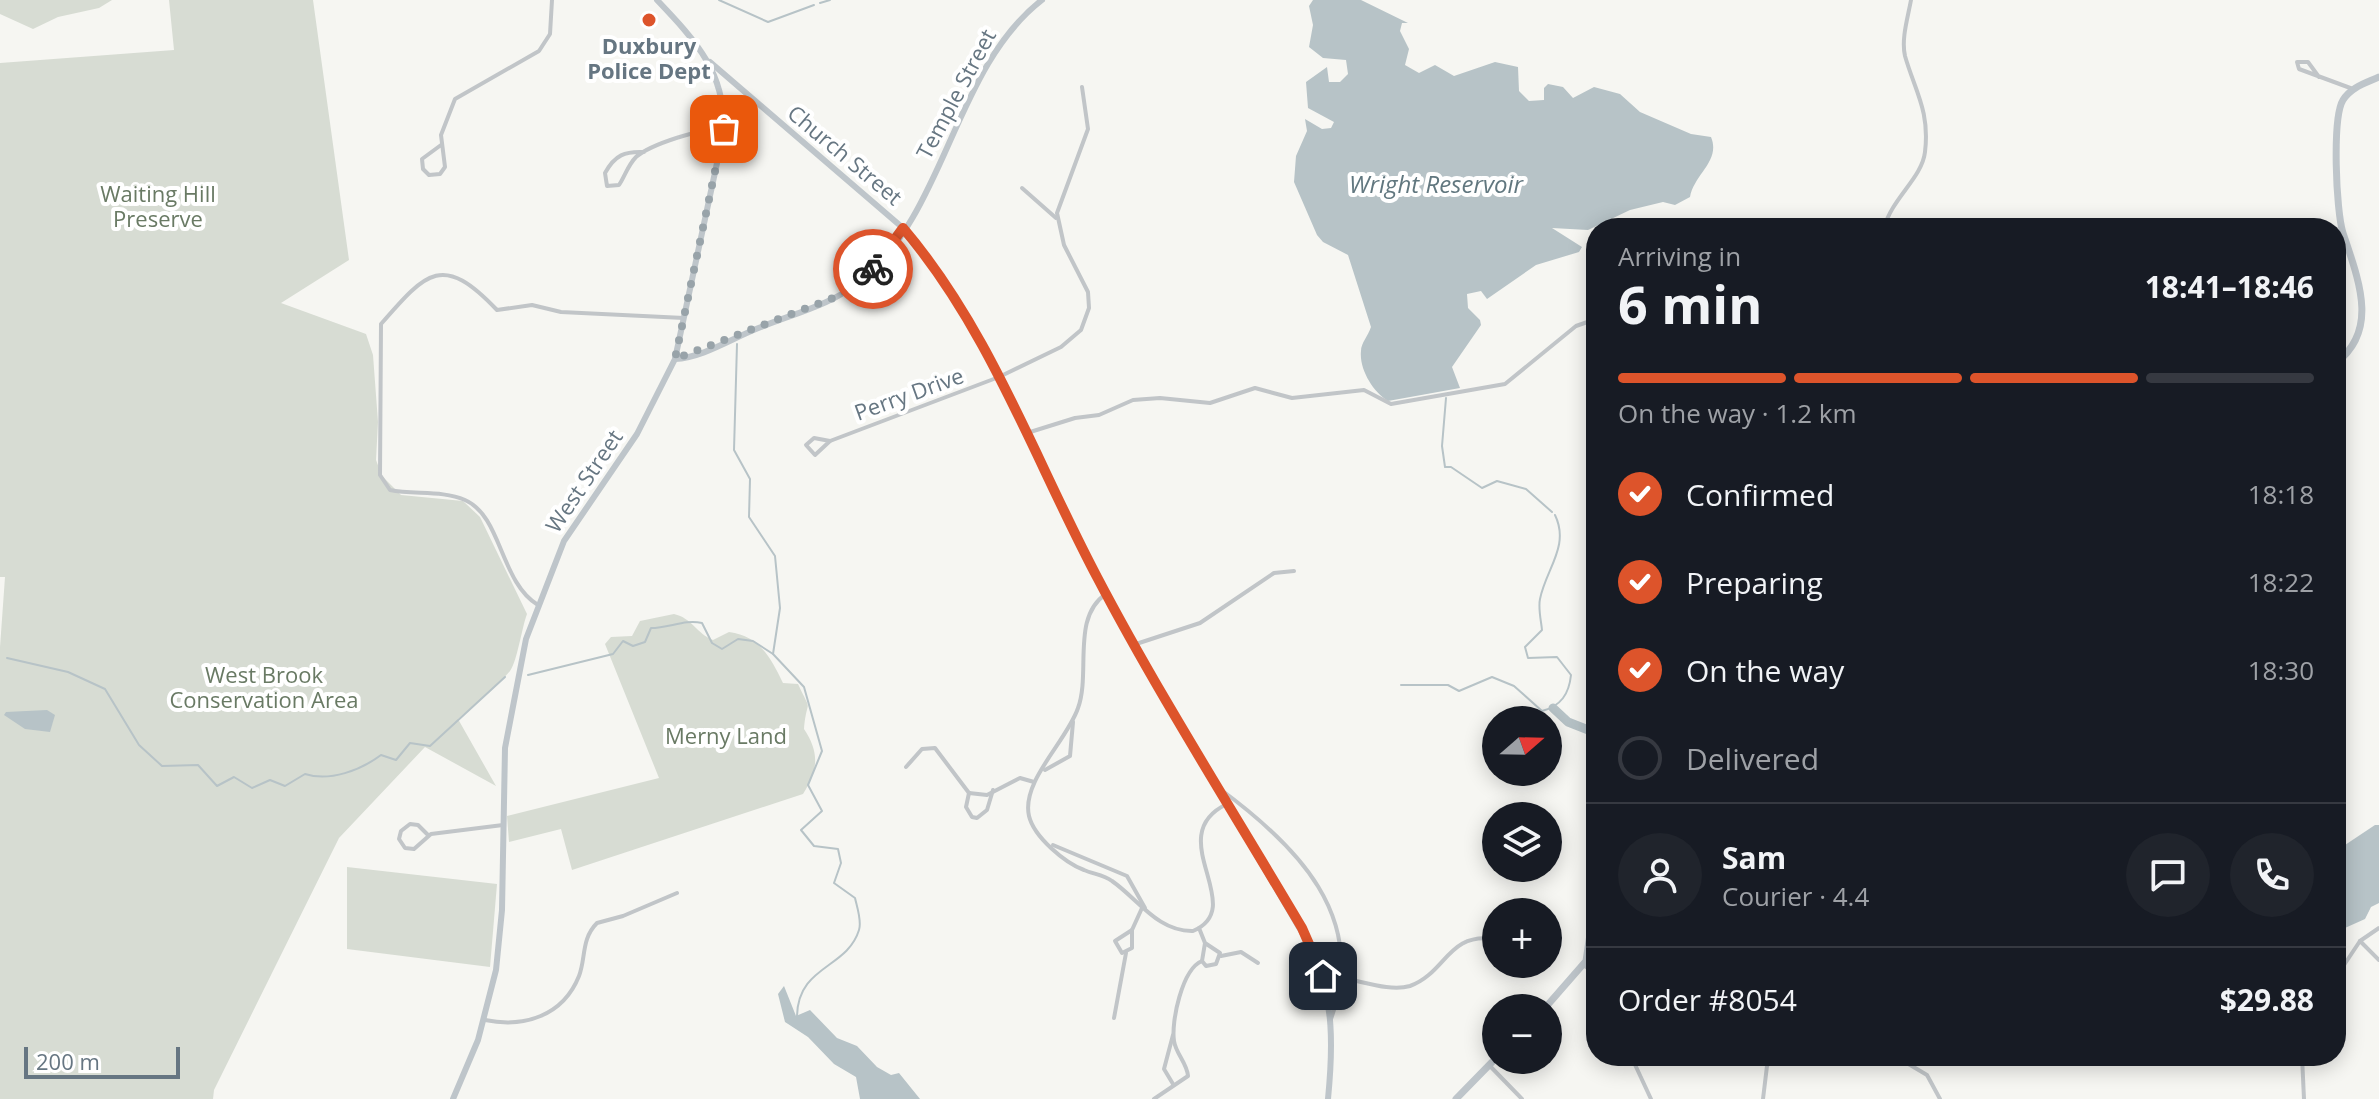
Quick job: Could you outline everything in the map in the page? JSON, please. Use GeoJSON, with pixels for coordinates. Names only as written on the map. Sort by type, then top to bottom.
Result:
{"type":"FeatureCollection","features":[{"type":"Feature","properties":{"kind":"main road","name":"West Street"},"geometry":{"type":"LineString","coordinates":[[453,1099],[485,1020],[500,941],[510,715],[520,663],[538,605],[564,541],[637,434],[675,359],[724,129],[723,101],[710,62],[657,0]]}},
{"type":"Feature","properties":{"kind":"main road","name":"Temple Street"},"geometry":{"type":"LineString","coordinates":[[675,359],[848,290],[870,273],[903,228],[1001,43],[1042,0]]}},
{"type":"Feature","properties":{"kind":"main road","name":"Church Street"},"geometry":{"type":"LineString","coordinates":[[710,62],[903,228],[948,287],[999,377],[1133,645],[1309,941],[1323,976],[1331,1019],[1328,1099]]}},
{"type":"Feature","properties":{"kind":"main road"},"geometry":{"type":"LineString","coordinates":[[2339,218],[2337,115],[2342,101],[2353,89],[2379,77]]}},
{"type":"Feature","properties":{"kind":"main road"},"geometry":{"type":"LineString","coordinates":[[723,101],[733,84]]}},
{"type":"Feature","properties":{"kind":"main road"},"geometry":{"type":"LineString","coordinates":[[2346,248],[2372,302]]}},
{"type":"Feature","properties":{"kind":"main road"},"geometry":{"type":"LineString","coordinates":[[2346,357],[2368,337]]}},
{"type":"Feature","properties":{"kind":"main road"},"geometry":{"type":"LineString","coordinates":[[1557,994],[1583,965],[1586,956]]}},
{"type":"Feature","properties":{"kind":"main road"},"geometry":{"type":"LineString","coordinates":[[1456,1099],[1482,1072]]}},
{"type":"Feature","properties":{"kind":"street"},"geometry":{"type":"LineString","coordinates":[[441,145],[422,159],[423,169],[429,175],[440,174],[445,167],[441,145],[445,119],[458,96],[530,58],[546,43],[551,28],[552,0]]}},
{"type":"Feature","properties":{"kind":"street"},"geometry":{"type":"LineString","coordinates":[[1888,218],[1895,200],[1920,169],[1924,155],[1922,100],[1904,52],[1911,0]]}},
{"type":"Feature","properties":{"kind":"street"},"geometry":{"type":"LineString","coordinates":[[2319,77],[2308,62],[2297,62],[2297,67],[2319,77],[2353,89]]}},
{"type":"Feature","properties":{"kind":"street"},"geometry":{"type":"LineString","coordinates":[[1057,220],[1060,198],[1088,129],[1082,87]]}},
{"type":"Feature","properties":{"kind":"street"},"geometry":{"type":"LineString","coordinates":[[644,152],[624,152],[615,158],[605,173],[607,186],[619,185],[630,165],[644,152],[691,131],[724,129]]}},
{"type":"Feature","properties":{"kind":"street"},"geometry":{"type":"LineString","coordinates":[[1022,188],[1057,220]]}},
{"type":"Feature","properties":{"kind":"street","name":"Perry Drive"},"geometry":{"type":"LineString","coordinates":[[830,441],[814,438],[807,448],[816,455],[830,441],[999,377],[1070,341],[1086,321],[1088,292],[1064,245],[1057,220]]}},
{"type":"Feature","properties":{"kind":"street"},"geometry":{"type":"LineString","coordinates":[[538,605],[517,586],[478,509],[454,496],[390,490],[380,475],[379,329],[427,278],[451,273],[473,285],[497,310],[532,305],[561,312],[686,318]]}},
{"type":"Feature","properties":{"kind":"street"},"geometry":{"type":"LineString","coordinates":[[1025,433],[1075,418],[1099,415],[1144,398],[1210,403],[1255,388],[1292,398],[1359,390],[1391,404],[1447,393],[1484,391],[1513,379],[1572,328],[1586,323]]}},
{"type":"Feature","properties":{"kind":"street"},"geometry":{"type":"LineString","coordinates":[[1133,645],[1200,623],[1274,573],[1294,571]]}},
{"type":"Feature","properties":{"kind":"street"},"geometry":{"type":"LineString","coordinates":[[1043,772],[1070,756],[1073,719],[1084,679],[1088,616],[1098,599],[1106,594]]}},
{"type":"Feature","properties":{"kind":"street"},"geometry":{"type":"LineString","coordinates":[[1073,719],[1034,782],[1029,796],[1029,815],[1037,834],[1075,866],[1108,877],[1142,908],[1176,930],[1199,928],[1212,911],[1213,897],[1200,846],[1200,830],[1212,814],[1228,804]]}},
{"type":"Feature","properties":{"kind":"street"},"geometry":{"type":"LineString","coordinates":[[906,767],[922,749],[935,748],[969,793],[981,796],[1020,778],[1034,782]]}},
{"type":"Feature","properties":{"kind":"street"},"geometry":{"type":"LineString","coordinates":[[1218,788],[1259,818],[1305,865],[1334,923],[1341,948],[1342,978],[1331,1019]]}},
{"type":"Feature","properties":{"kind":"street"},"geometry":{"type":"LineString","coordinates":[[969,793],[966,807],[972,817],[977,818],[987,810],[993,790]]}},
{"type":"Feature","properties":{"kind":"street"},"geometry":{"type":"LineString","coordinates":[[428,835],[418,825],[410,824],[403,828],[399,839],[405,848],[414,849],[428,835],[474,826],[503,825]]}},
{"type":"Feature","properties":{"kind":"street"},"geometry":{"type":"LineString","coordinates":[[1050,844],[1073,850],[1101,868],[1127,876],[1148,912]]}},
{"type":"Feature","properties":{"kind":"street"},"geometry":{"type":"LineString","coordinates":[[485,1020],[520,1023],[551,1012],[579,977],[584,944],[597,923],[623,916],[677,893]]}},
{"type":"Feature","properties":{"kind":"street"},"geometry":{"type":"LineString","coordinates":[[1114,1018],[1126,953],[1132,948],[1132,930],[1142,908]]}},
{"type":"Feature","properties":{"kind":"street"},"geometry":{"type":"LineString","coordinates":[[1199,928],[1205,943],[1221,956]]}},
{"type":"Feature","properties":{"kind":"street"},"geometry":{"type":"LineString","coordinates":[[2346,962],[2360,941],[2379,928]]}},
{"type":"Feature","properties":{"kind":"street"},"geometry":{"type":"LineString","coordinates":[[1126,953],[1116,949],[1115,941],[1132,930]]}},
{"type":"Feature","properties":{"kind":"street"},"geometry":{"type":"LineString","coordinates":[[1342,978],[1407,987],[1419,981],[1467,939],[1482,939]]}},
{"type":"Feature","properties":{"kind":"street"},"geometry":{"type":"LineString","coordinates":[[2360,941],[2379,960]]}},
{"type":"Feature","properties":{"kind":"street"},"geometry":{"type":"LineString","coordinates":[[1173,1084],[1166,1075],[1164,1063],[1186,975],[1202,961],[1205,943]]}},
{"type":"Feature","properties":{"kind":"street"},"geometry":{"type":"LineString","coordinates":[[1202,961],[1213,966],[1221,956],[1241,952],[1258,963]]}},
{"type":"Feature","properties":{"kind":"street"},"geometry":{"type":"LineString","coordinates":[[1154,1099],[1173,1084],[1185,1080],[1188,1071],[1176,1051],[1173,1032]]}},
{"type":"Feature","properties":{"kind":"street"},"geometry":{"type":"LineString","coordinates":[[1636,1066],[1651,1099]]}},
{"type":"Feature","properties":{"kind":"street"},"geometry":{"type":"LineString","coordinates":[[1763,1099],[1768,1066]]}},
{"type":"Feature","properties":{"kind":"street"},"geometry":{"type":"LineString","coordinates":[[1912,1066],[1927,1075],[1940,1099]]}},
{"type":"Feature","properties":{"kind":"street"},"geometry":{"type":"LineString","coordinates":[[2302,1066],[2304,1099]]}},
{"type":"Feature","properties":{"kind":"street"},"geometry":{"type":"LineString","coordinates":[[1498,1074],[1522,1099]]}},
{"type":"Feature","properties":{"kind":"green space"},"geometry":{"type":"Polygon","coordinates":[[[0,0],[112,0],[99,8],[58,17],[33,29],[0,14],[0,0]]]}},
{"type":"Feature","properties":{"kind":"green space"},"geometry":{"type":"Polygon","coordinates":[[[169,0],[313,0],[349,260],[281,303],[366,334],[373,355],[378,422],[376,460],[382,476],[401,495],[463,501],[480,517],[527,614],[510,671],[458,719],[496,786],[425,747],[339,838],[214,1090],[213,1099],[0,1099],[0,647],[5,577],[0,577],[0,63],[174,50],[169,0]]]}},
{"type":"Feature","properties":{"kind":"green space","name":"Merny Land"},"geometry":{"type":"Polygon","coordinates":[[[674,614],[713,640],[729,632],[748,638],[768,656],[783,683],[798,684],[808,706],[804,729],[815,754],[812,777],[803,794],[572,870],[561,829],[509,842],[507,816],[659,778],[605,644],[611,637],[632,636],[640,621],[674,614]]]}},
{"type":"Feature","properties":{"kind":"green space"},"geometry":{"type":"Polygon","coordinates":[[[347,867],[497,884],[490,967],[347,949],[347,867]]]}},
{"type":"Feature","properties":{"kind":"water","name":"Wright Reservoir"},"geometry":{"type":"Polygon","coordinates":[[[1313,0],[1361,0],[1408,23],[1402,23],[1400,31],[1409,49],[1405,65],[1419,73],[1435,65],[1454,76],[1495,62],[1518,67],[1519,91],[1529,101],[1544,100],[1544,88],[1548,84],[1563,87],[1573,98],[1594,87],[1620,94],[1640,112],[1691,134],[1711,137],[1710,160],[1690,197],[1675,205],[1663,202],[1630,210],[1613,218],[1586,218],[1586,230],[1552,228],[1582,247],[1579,252],[1536,265],[1487,299],[1481,291],[1467,294],[1468,308],[1481,325],[1452,367],[1460,388],[1388,401],[1372,386],[1362,365],[1361,348],[1371,327],[1348,255],[1323,242],[1317,235],[1294,182],[1296,156],[1307,131],[1305,119],[1322,129],[1331,128],[1334,122],[1308,108],[1306,82],[1327,67],[1329,82],[1340,82],[1348,74],[1346,60],[1323,58],[1309,47],[1313,25],[1309,6],[1313,0]]]}},
{"type":"Feature","properties":{"kind":"water"},"geometry":{"type":"Polygon","coordinates":[[[47,710],[55,715],[50,732],[25,729],[4,715],[6,712],[47,710]]]}},
{"type":"Feature","properties":{"kind":"water"},"geometry":{"type":"Polygon","coordinates":[[[2379,825],[2379,903],[2371,907],[2365,919],[2346,928],[2346,844],[2379,825]]]}},
{"type":"Feature","properties":{"kind":"water"},"geometry":{"type":"Polygon","coordinates":[[[784,986],[796,1016],[810,1010],[837,1038],[857,1046],[877,1067],[891,1075],[899,1073],[920,1099],[860,1099],[856,1077],[834,1064],[808,1037],[785,1022],[778,994],[784,986]]]}},
{"type":"Feature","properties":{"kind":"waterway"},"geometry":{"type":"LineString","coordinates":[[719,0],[768,22],[814,5]]}},
{"type":"Feature","properties":{"kind":"waterway"},"geometry":{"type":"LineString","coordinates":[[820,3],[830,0]]}},
{"type":"Feature","properties":{"kind":"waterway"},"geometry":{"type":"LineString","coordinates":[[737,344],[734,450],[750,479],[749,517],[775,556],[780,608],[773,654]]}},
{"type":"Feature","properties":{"kind":"waterway"},"geometry":{"type":"LineString","coordinates":[[1446,398],[1442,446],[1445,467],[1451,467],[1482,488],[1497,481],[1526,489],[1552,512]]}},
{"type":"Feature","properties":{"kind":"waterway"},"geometry":{"type":"LineString","coordinates":[[1401,685],[1448,685],[1459,691],[1492,677],[1514,686],[1542,711],[1563,698],[1571,675],[1557,657],[1528,658],[1525,647],[1542,630],[1540,599],[1560,537],[1555,515]]}},
{"type":"Feature","properties":{"kind":"waterway"},"geometry":{"type":"LineString","coordinates":[[528,675],[613,654],[623,641],[633,646],[645,642],[651,628],[696,622],[702,623],[712,643],[722,649],[738,639],[753,641],[773,654],[804,687],[822,751],[808,785],[822,811],[801,830],[814,846],[838,849],[841,863],[834,883],[855,898],[860,922],[853,943],[805,987],[799,999],[797,1016]]}},
{"type":"Feature","properties":{"kind":"waterway"},"geometry":{"type":"LineString","coordinates":[[7,658],[68,672],[105,689],[139,745],[162,766],[198,765],[217,786],[234,777],[252,788],[270,780],[285,786],[305,774],[325,777],[345,773],[381,755],[396,760],[410,743],[430,746],[505,677]]}},
{"type":"Feature","properties":{"kind":"waterway"},"geometry":{"type":"LineString","coordinates":[[1562,716],[1586,729]]}},
{"type":"Feature","properties":{"kind":"way so far"},"geometry":{"type":"LineString","coordinates":[[724,129],[708,195],[686,321],[675,359],[833,298],[858,284],[873,269]]}},
{"type":"Feature","properties":{"kind":"place","name":"Duxbury Police Dept"},"geometry":{"type":"Point","coordinates":[649,20]}},
{"type":"Feature","properties":{"kind":"route"},"geometry":{"type":"LineString","coordinates":[[873,269],[903,228],[948,287],[984,347],[1120,622],[1302,928],[1323,976]]}},
{"type":"Feature","properties":{"kind":"park label","name":"Waiting Hill Preserve"},"geometry":{"type":"Point","coordinates":[158,206]}},
{"type":"Feature","properties":{"kind":"park label","name":"West Brook Conservation Area"},"geometry":{"type":"Point","coordinates":[264,688]}}]}
